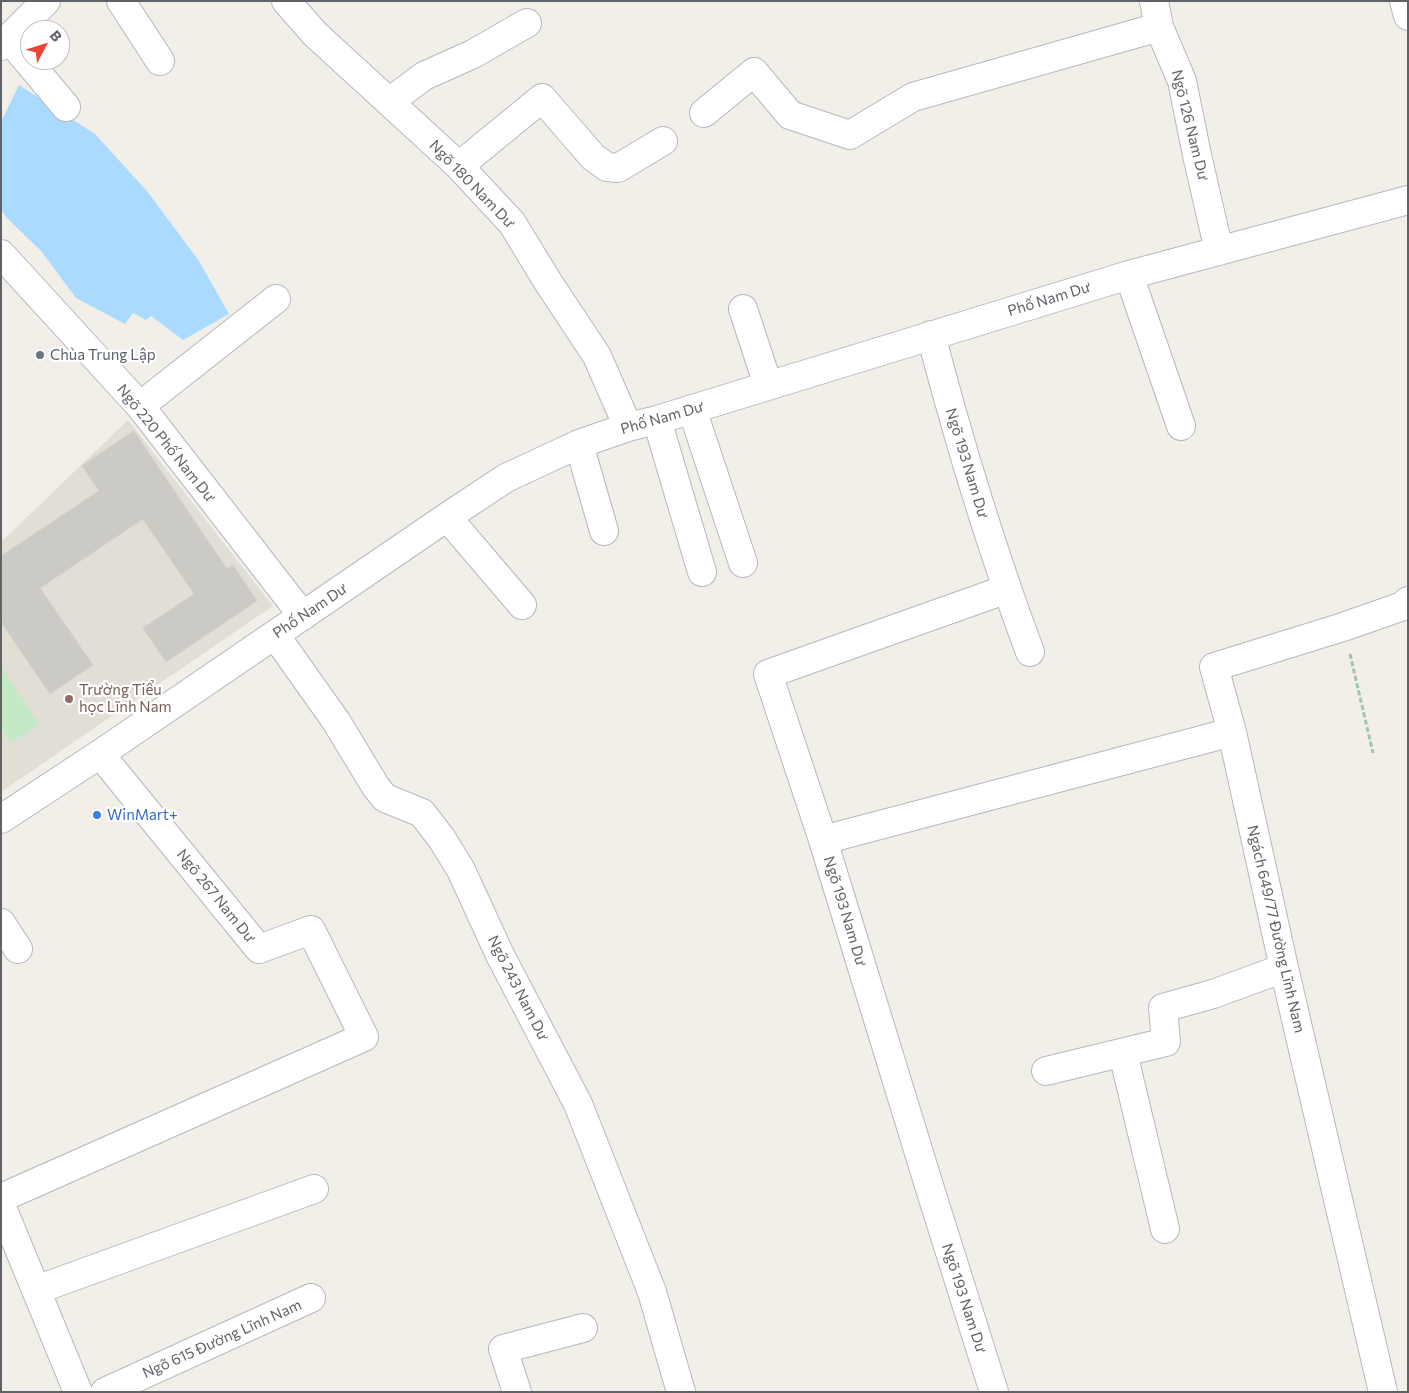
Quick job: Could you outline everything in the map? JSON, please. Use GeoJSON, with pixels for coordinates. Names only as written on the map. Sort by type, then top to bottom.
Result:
{"type":"FeatureCollection","features":[{"type":"Feature","properties":{"kind":"street"},"geometry":{"type":"LineString","coordinates":[[46,1],[5,42],[66,107]]}},
{"type":"Feature","properties":{"kind":"street"},"geometry":{"type":"LineString","coordinates":[[122,1],[160,61]]}},
{"type":"Feature","properties":{"kind":"street","name":"Ngõ 180 Nam Dư"},"geometry":{"type":"LineString","coordinates":[[286,1],[316,34],[459,166],[512,223],[597,356],[628,427]]}},
{"type":"Feature","properties":{"kind":"street"},"geometry":{"type":"LineString","coordinates":[[1404,1],[1408,16]]}},
{"type":"Feature","properties":{"kind":"street"},"geometry":{"type":"LineString","coordinates":[[704,112],[754,72],[790,115],[850,135],[913,97],[1156,14]]}},
{"type":"Feature","properties":{"kind":"street","name":"Ngõ 126 Nam Dư"},"geometry":{"type":"LineString","coordinates":[[1156,14],[1182,81],[1219,251]]}},
{"type":"Feature","properties":{"kind":"street"},"geometry":{"type":"LineString","coordinates":[[389,102],[424,76],[473,54],[527,23]]}},
{"type":"Feature","properties":{"kind":"street"},"geometry":{"type":"LineString","coordinates":[[459,166],[542,98],[593,157],[607,167],[618,168],[663,141]]}},
{"type":"Feature","properties":{"kind":"street","name":"Phố Nam Dư"},"geometry":{"type":"LineString","coordinates":[[1,819],[100,754],[506,478],[578,444],[628,427],[657,420],[1129,275],[1408,200]]}},
{"type":"Feature","properties":{"kind":"street","name":"Ngõ 220 Phố Nam Dư"},"geometry":{"type":"LineString","coordinates":[[1,254],[140,406],[303,616]]}},
{"type":"Feature","properties":{"kind":"street"},"geometry":{"type":"LineString","coordinates":[[1129,275],[1181,426]]}},
{"type":"Feature","properties":{"kind":"street"},"geometry":{"type":"LineString","coordinates":[[140,406],[276,299]]}},
{"type":"Feature","properties":{"kind":"street"},"geometry":{"type":"LineString","coordinates":[[743,309],[768,385]]}},
{"type":"Feature","properties":{"kind":"street","name":"Ngõ 193 Nam Dư"},"geometry":{"type":"LineString","coordinates":[[931,335],[952,417],[1007,589],[1030,652]]}},
{"type":"Feature","properties":{"kind":"street"},"geometry":{"type":"LineString","coordinates":[[692,409],[743,564]]}},
{"type":"Feature","properties":{"kind":"street"},"geometry":{"type":"LineString","coordinates":[[657,420],[702,572]]}},
{"type":"Feature","properties":{"kind":"street"},"geometry":{"type":"LineString","coordinates":[[578,444],[604,531]]}},
{"type":"Feature","properties":{"kind":"street"},"geometry":{"type":"LineString","coordinates":[[447,517],[522,605]]}},
{"type":"Feature","properties":{"kind":"street","name":"Ngõ 193 Nam Dư"},"geometry":{"type":"LineString","coordinates":[[994,1392],[823,840],[768,674],[1007,589]]}},
{"type":"Feature","properties":{"kind":"street","name":"Ngách 649/77 Đường Lĩnh Nam"},"geometry":{"type":"LineString","coordinates":[[1383,1392],[1284,968],[1232,732],[1214,667],[1343,627],[1403,606],[1408,601]]}},
{"type":"Feature","properties":{"kind":"street","name":"Ngõ 243 Nam Dư"},"geometry":{"type":"LineString","coordinates":[[275,635],[336,721],[376,787],[386,798],[422,813],[442,839],[461,870],[500,955],[578,1104],[652,1292],[681,1392]]}},
{"type":"Feature","properties":{"kind":"street"},"geometry":{"type":"LineString","coordinates":[[823,840],[1232,732]]}},
{"type":"Feature","properties":{"kind":"street","name":"Ngõ 267 Nam Dư"},"geometry":{"type":"LineString","coordinates":[[1,1198],[364,1038],[311,930],[259,949],[100,754]]}},
{"type":"Feature","properties":{"kind":"street"},"geometry":{"type":"LineString","coordinates":[[1,923],[18,949]]}},
{"type":"Feature","properties":{"kind":"street"},"geometry":{"type":"LineString","coordinates":[[1046,1071],[1166,1042],[1163,1008],[1212,994],[1284,968]]}},
{"type":"Feature","properties":{"kind":"street"},"geometry":{"type":"LineString","coordinates":[[1123,1053],[1165,1229]]}},
{"type":"Feature","properties":{"kind":"street"},"geometry":{"type":"LineString","coordinates":[[36,1290],[314,1189]]}},
{"type":"Feature","properties":{"kind":"street"},"geometry":{"type":"LineString","coordinates":[[1,1204],[78,1392]]}},
{"type":"Feature","properties":{"kind":"street","name":"Ngõ 615 Đường Lĩnh Nam"},"geometry":{"type":"LineString","coordinates":[[105,1392],[311,1298]]}},
{"type":"Feature","properties":{"kind":"street"},"geometry":{"type":"LineString","coordinates":[[517,1392],[503,1349],[584,1328]]}},
{"type":"Feature","properties":{"kind":"path"},"geometry":{"type":"LineString","coordinates":[[1343,627],[1372,753]]}},
{"type":"Feature","properties":{"kind":"shaded area","name":"Trường Tiểu học Lĩnh Nam"},"geometry":{"type":"Polygon","coordinates":[[[128,420],[273,606],[1,792],[1,542],[128,420]]]}},
{"type":"Feature","properties":{"kind":"green space"},"geometry":{"type":"Polygon","coordinates":[[[1,666],[39,724],[11,743],[1,729],[1,666]]]}},
{"type":"Feature","properties":{"kind":"water"},"geometry":{"type":"Polygon","coordinates":[[[19,85],[95,134],[147,191],[199,261],[229,314],[183,340],[151,316],[146,320],[133,313],[125,324],[76,298],[42,252],[6,217],[1,209],[1,122],[19,85]]]}},
{"type":"Feature","properties":{"kind":"building"},"geometry":{"type":"Polygon","coordinates":[[[134,431],[227,569],[233,565],[257,601],[166,662],[143,628],[194,594],[143,519],[40,588],[93,665],[50,694],[1,622],[1,556],[99,491],[82,466],[134,431]]]}},
{"type":"Feature","properties":{"kind":"place","name":"Chùa Trung Lập"},"geometry":{"type":"Point","coordinates":[40,355]}},
{"type":"Feature","properties":{"kind":"place","name":"Trường Tiểu học Lĩnh Nam"},"geometry":{"type":"Point","coordinates":[69,699]}},
{"type":"Feature","properties":{"kind":"place","name":"WinMart+"},"geometry":{"type":"Point","coordinates":[97,815]}}]}
